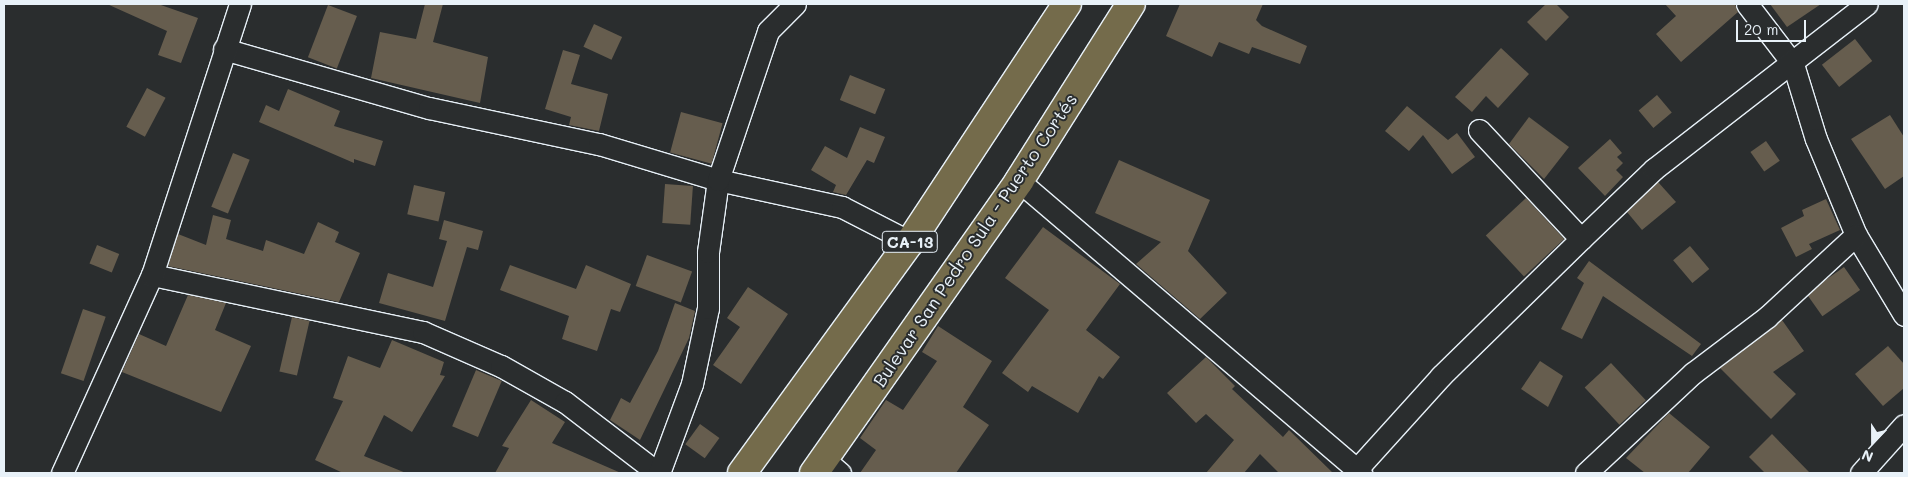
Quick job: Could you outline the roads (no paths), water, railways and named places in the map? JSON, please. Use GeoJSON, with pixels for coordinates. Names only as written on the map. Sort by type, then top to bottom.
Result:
{"type":"FeatureCollection","features":[{"type":"Feature","properties":{"kind":"highway","name":"CA-13"},"geometry":{"type":"LineString","coordinates":[[742,473],[910,242],[1066,4]]}},
{"type":"Feature","properties":{"kind":"highway","name":"Bulevar San Pedro Sula - Puerto Cortés"},"geometry":{"type":"LineString","coordinates":[[827,469],[1019,181],[1131,4]]}},
{"type":"Feature","properties":{"kind":"street"},"geometry":{"type":"LineString","coordinates":[[62,473],[152,275],[240,4]]}},
{"type":"Feature","properties":{"kind":"street"},"geometry":{"type":"LineString","coordinates":[[152,275],[423,332],[501,366],[566,402],[659,473],[692,384],[708,308],[708,252],[718,180],[768,31],[795,4]]}},
{"type":"Feature","properties":{"kind":"street"},"geometry":{"type":"LineString","coordinates":[[1747,4],[1793,64],[1816,139],[1856,235],[1904,315]]}},
{"type":"Feature","properties":{"kind":"street"},"geometry":{"type":"LineString","coordinates":[[1019,181],[1359,471],[1441,376],[1654,170],[1868,4]]}},
{"type":"Feature","properties":{"kind":"street"},"geometry":{"type":"LineString","coordinates":[[224,49],[429,108],[599,144],[718,180],[842,207],[910,242]]}},
{"type":"Feature","properties":{"kind":"street"},"geometry":{"type":"LineString","coordinates":[[1479,130],[1581,240]]}},
{"type":"Feature","properties":{"kind":"street"},"geometry":{"type":"LineString","coordinates":[[1586,473],[1693,373],[1767,318],[1856,235]]}},
{"type":"Feature","properties":{"kind":"street"},"geometry":{"type":"LineString","coordinates":[[1861,473],[1904,424]]}}]}
